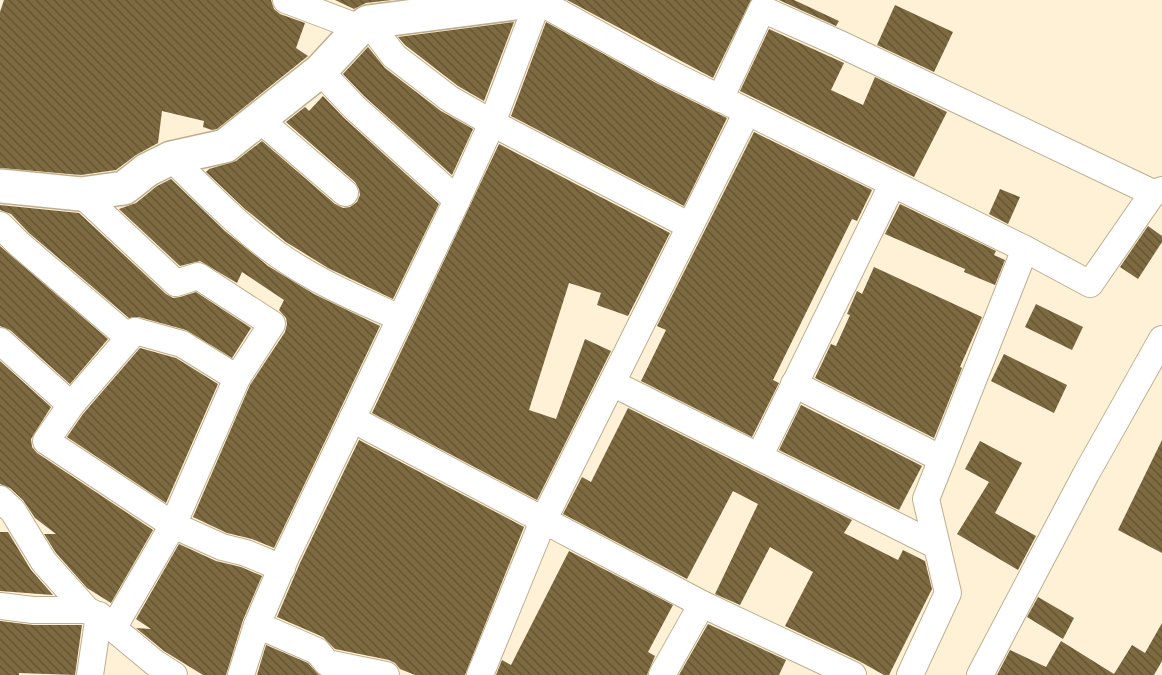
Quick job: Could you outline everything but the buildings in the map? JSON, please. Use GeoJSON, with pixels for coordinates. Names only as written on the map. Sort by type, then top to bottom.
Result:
{"type":"FeatureCollection","features":[{"type":"Feature","properties":{"kind":"street"},"geometry":{"type":"LineString","coordinates":[[286,0],[364,25],[539,1],[665,71],[720,99],[892,185],[1025,249],[1090,284],[1157,192],[762,9],[720,99]]}},
{"type":"Feature","properties":{"kind":"street"},"geometry":{"type":"LineString","coordinates":[[241,675],[257,625],[282,568],[492,123],[539,1]]}},
{"type":"Feature","properties":{"kind":"street"},"geometry":{"type":"LineString","coordinates":[[0,186],[81,194],[124,188],[147,170],[171,158],[225,146],[320,71],[364,25]]}},
{"type":"Feature","properties":{"kind":"street"},"geometry":{"type":"LineString","coordinates":[[364,25],[394,56],[450,99],[690,226]]}},
{"type":"Feature","properties":{"kind":"street"},"geometry":{"type":"LineString","coordinates":[[320,71],[354,107],[457,200]]}},
{"type":"Feature","properties":{"kind":"street"},"geometry":{"type":"LineString","coordinates":[[480,675],[543,522],[747,112]]}},
{"type":"Feature","properties":{"kind":"street"},"geometry":{"type":"LineString","coordinates":[[259,119],[345,193]]}},
{"type":"Feature","properties":{"kind":"street"},"geometry":{"type":"LineString","coordinates":[[171,158],[221,207],[277,254],[336,290],[400,318]]}},
{"type":"Feature","properties":{"kind":"street"},"geometry":{"type":"LineString","coordinates":[[759,457],[892,185]]}},
{"type":"Feature","properties":{"kind":"street"},"geometry":{"type":"LineString","coordinates":[[81,194],[176,283],[198,276],[272,324],[237,378],[173,525],[100,617],[90,675]]}},
{"type":"Feature","properties":{"kind":"street"},"geometry":{"type":"LineString","coordinates":[[0,225],[127,336],[135,331],[182,344],[237,378]]}},
{"type":"Feature","properties":{"kind":"street"},"geometry":{"type":"LineString","coordinates":[[910,675],[948,592],[926,499],[1025,249]]}},
{"type":"Feature","properties":{"kind":"street"},"geometry":{"type":"LineString","coordinates":[[135,331],[71,405],[46,441],[173,525],[222,547],[246,553],[282,568]]}},
{"type":"Feature","properties":{"kind":"street"},"geometry":{"type":"LineString","coordinates":[[0,340],[71,405]]}},
{"type":"Feature","properties":{"kind":"street"},"geometry":{"type":"LineString","coordinates":[[980,675],[1081,484],[1162,341]]}},
{"type":"Feature","properties":{"kind":"street"},"geometry":{"type":"LineString","coordinates":[[612,383],[937,546]]}},
{"type":"Feature","properties":{"kind":"street"},"geometry":{"type":"LineString","coordinates":[[794,384],[942,459]]}},
{"type":"Feature","properties":{"kind":"street"},"geometry":{"type":"LineString","coordinates":[[351,420],[702,604],[853,675]]}},
{"type":"Feature","properties":{"kind":"street"},"geometry":{"type":"LineString","coordinates":[[0,499],[13,511],[9,519],[44,562],[100,617],[161,671]]}},
{"type":"Feature","properties":{"kind":"street"},"geometry":{"type":"LineString","coordinates":[[662,675],[702,604]]}},
{"type":"Feature","properties":{"kind":"street"},"geometry":{"type":"LineString","coordinates":[[0,606],[100,617]]}},
{"type":"Feature","properties":{"kind":"street"},"geometry":{"type":"LineString","coordinates":[[257,625],[317,651],[327,663],[387,675]]}}]}
